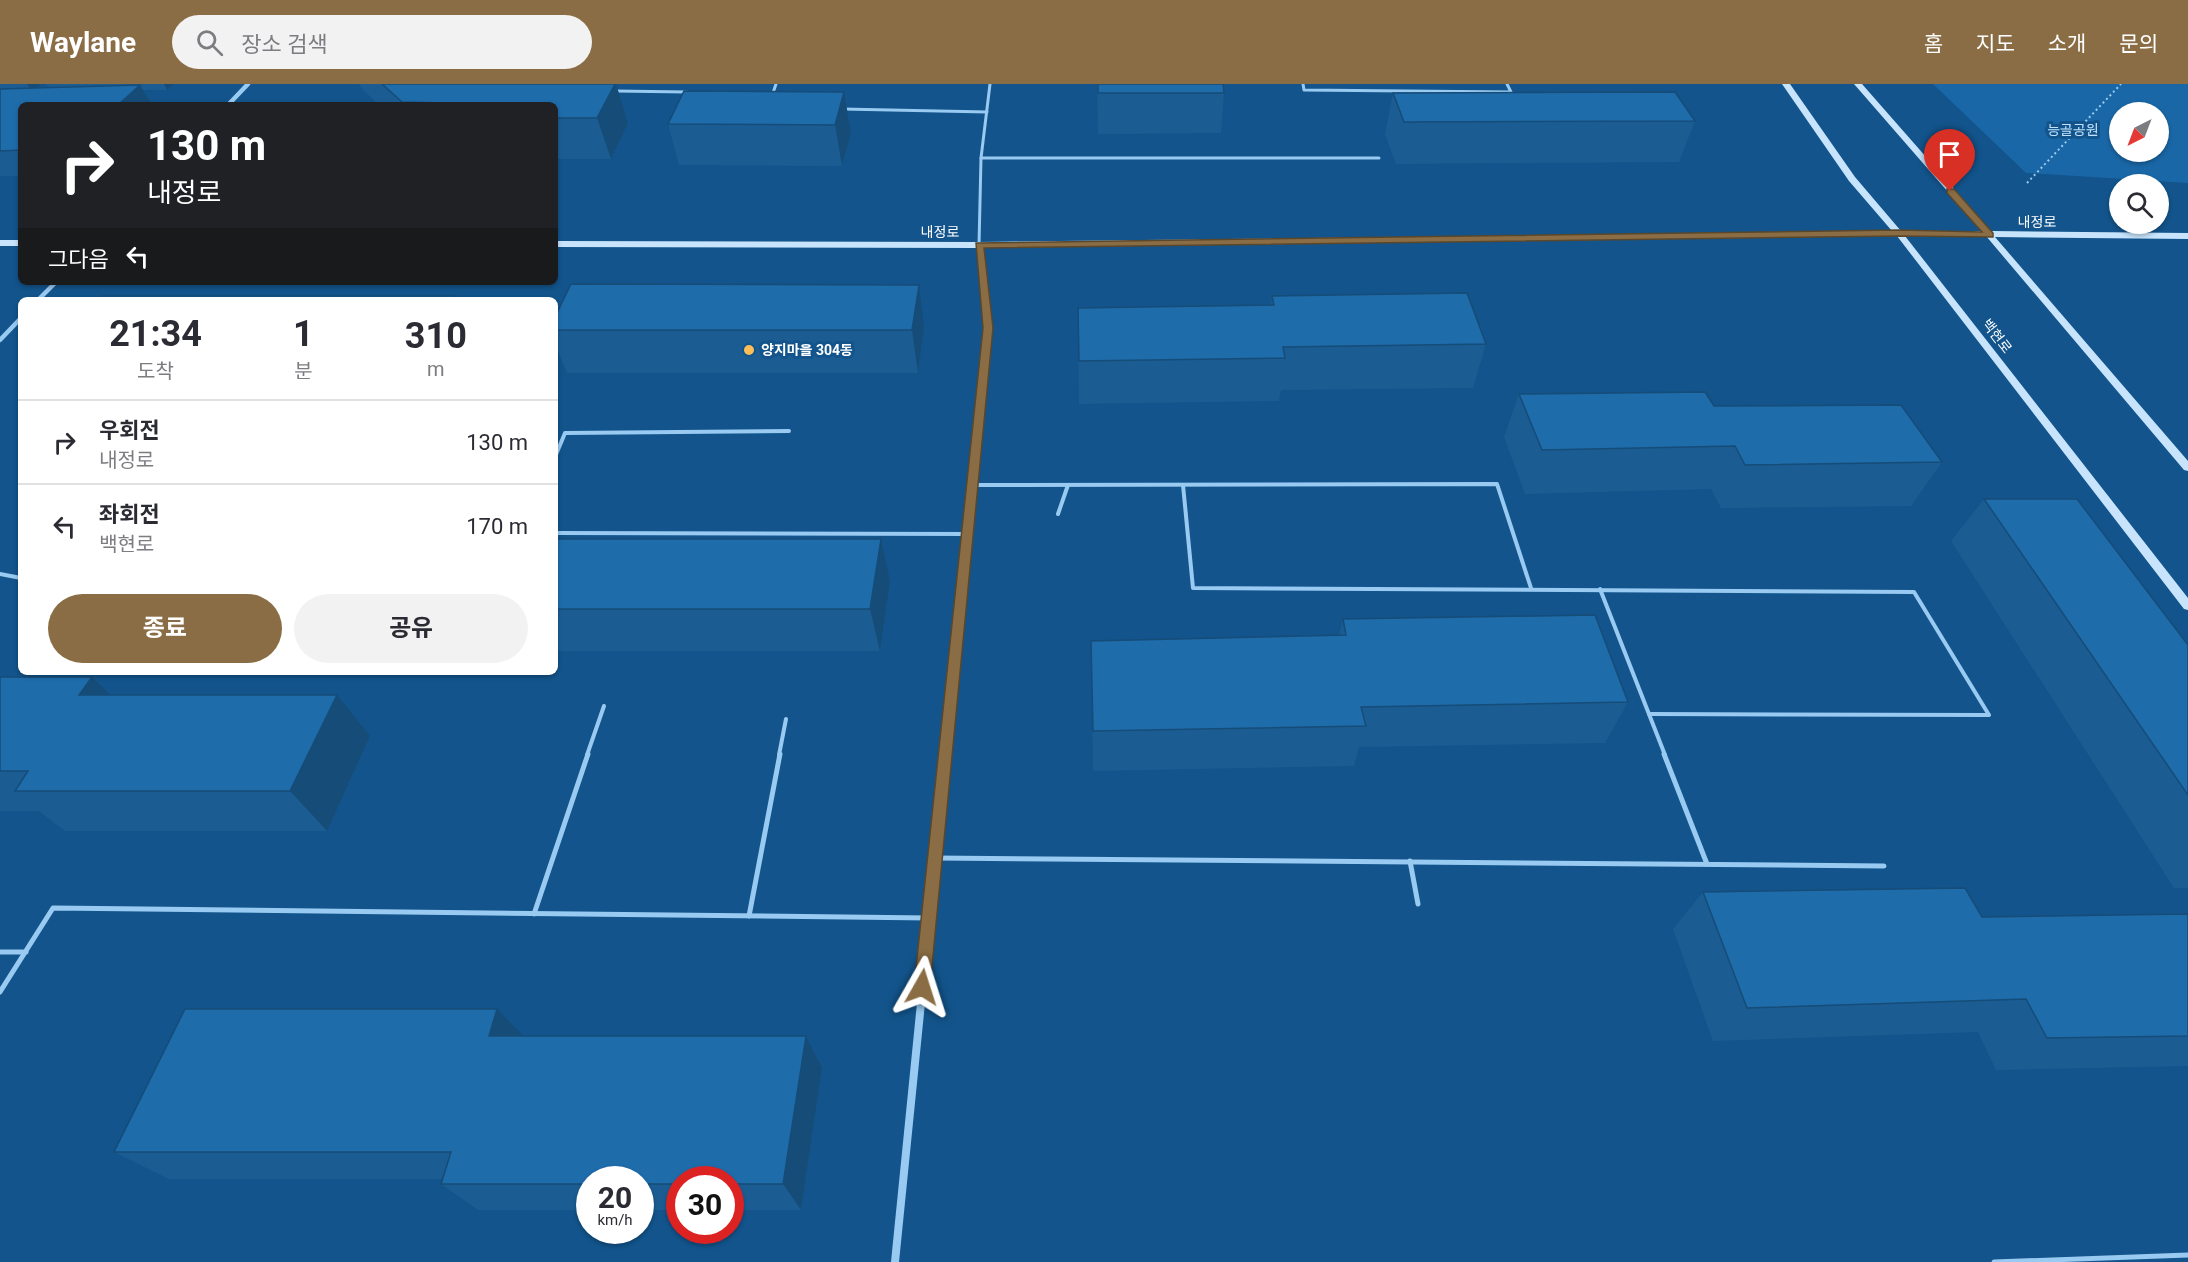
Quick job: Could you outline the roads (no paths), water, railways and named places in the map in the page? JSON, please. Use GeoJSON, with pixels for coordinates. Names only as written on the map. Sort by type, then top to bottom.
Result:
{"type":"FeatureCollection","features":[{"type":"Feature","properties":{"kind":"street"},"geometry":{"type":"LineString","coordinates":[[231,102],[248,84]]}},
{"type":"Feature","properties":{"kind":"street","name":"백현로"},"geometry":{"type":"LineString","coordinates":[[1786,84],[1852,179],[1899,233],[2188,606]]}},
{"type":"Feature","properties":{"kind":"street"},"geometry":{"type":"LineString","coordinates":[[1858,84],[2188,468]]}},
{"type":"Feature","properties":{"kind":"street","name":"내정로"},"geometry":{"type":"LineString","coordinates":[[558,244],[979,245],[1899,233],[2188,236]]}},
{"type":"Feature","properties":{"kind":"street"},"geometry":{"type":"LineString","coordinates":[[0,243],[18,243]]}},
{"type":"Feature","properties":{"kind":"street"},"geometry":{"type":"LineString","coordinates":[[895,1262],[988,328],[979,245]]}},
{"type":"Feature","properties":{"kind":"street"},"geometry":{"type":"LineString","coordinates":[[41,297],[53,285]]}},
{"type":"Feature","properties":{"kind":"street"},"geometry":{"type":"LineString","coordinates":[[0,340],[18,321]]}},
{"type":"Feature","properties":{"kind":"lane"},"geometry":{"type":"LineString","coordinates":[[683,92],[686,84]]}},
{"type":"Feature","properties":{"kind":"lane"},"geometry":{"type":"LineString","coordinates":[[774,100],[773,93],[776,84]]}},
{"type":"Feature","properties":{"kind":"lane"},"geometry":{"type":"LineString","coordinates":[[979,245],[981,158],[990,84]]}},
{"type":"Feature","properties":{"kind":"lane"},"geometry":{"type":"LineString","coordinates":[[1303,84],[1304,90],[1511,92],[1507,84]]}},
{"type":"Feature","properties":{"kind":"lane"},"geometry":{"type":"LineString","coordinates":[[612,91],[694,92]]}},
{"type":"Feature","properties":{"kind":"lane"},"geometry":{"type":"LineString","coordinates":[[837,109],[987,112]]}},
{"type":"Feature","properties":{"kind":"lane"},"geometry":{"type":"LineString","coordinates":[[981,158],[1379,158]]}},
{"type":"Feature","properties":{"kind":"lane"},"geometry":{"type":"LineString","coordinates":[[558,450],[565,433],[789,431]]}},
{"type":"Feature","properties":{"kind":"lane"},"geometry":{"type":"LineString","coordinates":[[974,485],[1497,484],[1531,588]]}},
{"type":"Feature","properties":{"kind":"lane"},"geometry":{"type":"LineString","coordinates":[[1058,513],[1068,485]]}},
{"type":"Feature","properties":{"kind":"lane"},"geometry":{"type":"LineString","coordinates":[[1183,485],[1192,588],[1531,588],[1914,592],[1989,715],[1649,714]]}},
{"type":"Feature","properties":{"kind":"lane"},"geometry":{"type":"LineString","coordinates":[[558,533],[969,534]]}},
{"type":"Feature","properties":{"kind":"lane"},"geometry":{"type":"LineString","coordinates":[[0,574],[18,577]]}},
{"type":"Feature","properties":{"kind":"lane"},"geometry":{"type":"LineString","coordinates":[[1600,589],[1707,864]]}},
{"type":"Feature","properties":{"kind":"lane"},"geometry":{"type":"LineString","coordinates":[[534,914],[604,706]]}},
{"type":"Feature","properties":{"kind":"lane"},"geometry":{"type":"LineString","coordinates":[[749,916],[786,718]]}},
{"type":"Feature","properties":{"kind":"lane"},"geometry":{"type":"LineString","coordinates":[[935,858],[1884,866]]}},
{"type":"Feature","properties":{"kind":"lane"},"geometry":{"type":"LineString","coordinates":[[1410,861],[1418,904]]}},
{"type":"Feature","properties":{"kind":"lane"},"geometry":{"type":"LineString","coordinates":[[0,992],[53,908],[929,918]]}},
{"type":"Feature","properties":{"kind":"lane"},"geometry":{"type":"LineString","coordinates":[[0,952],[26,952]]}},
{"type":"Feature","properties":{"kind":"lane"},"geometry":{"type":"LineString","coordinates":[[1994,1262],[2188,1255]]}},
{"type":"Feature","properties":{"kind":"place","name":"양지마을 304동"},"geometry":{"type":"Point","coordinates":[749,350]}},
{"type":"Feature","properties":{"kind":"park label","name":"능골공원"},"geometry":{"type":"Point","coordinates":[2073,130]}}]}
